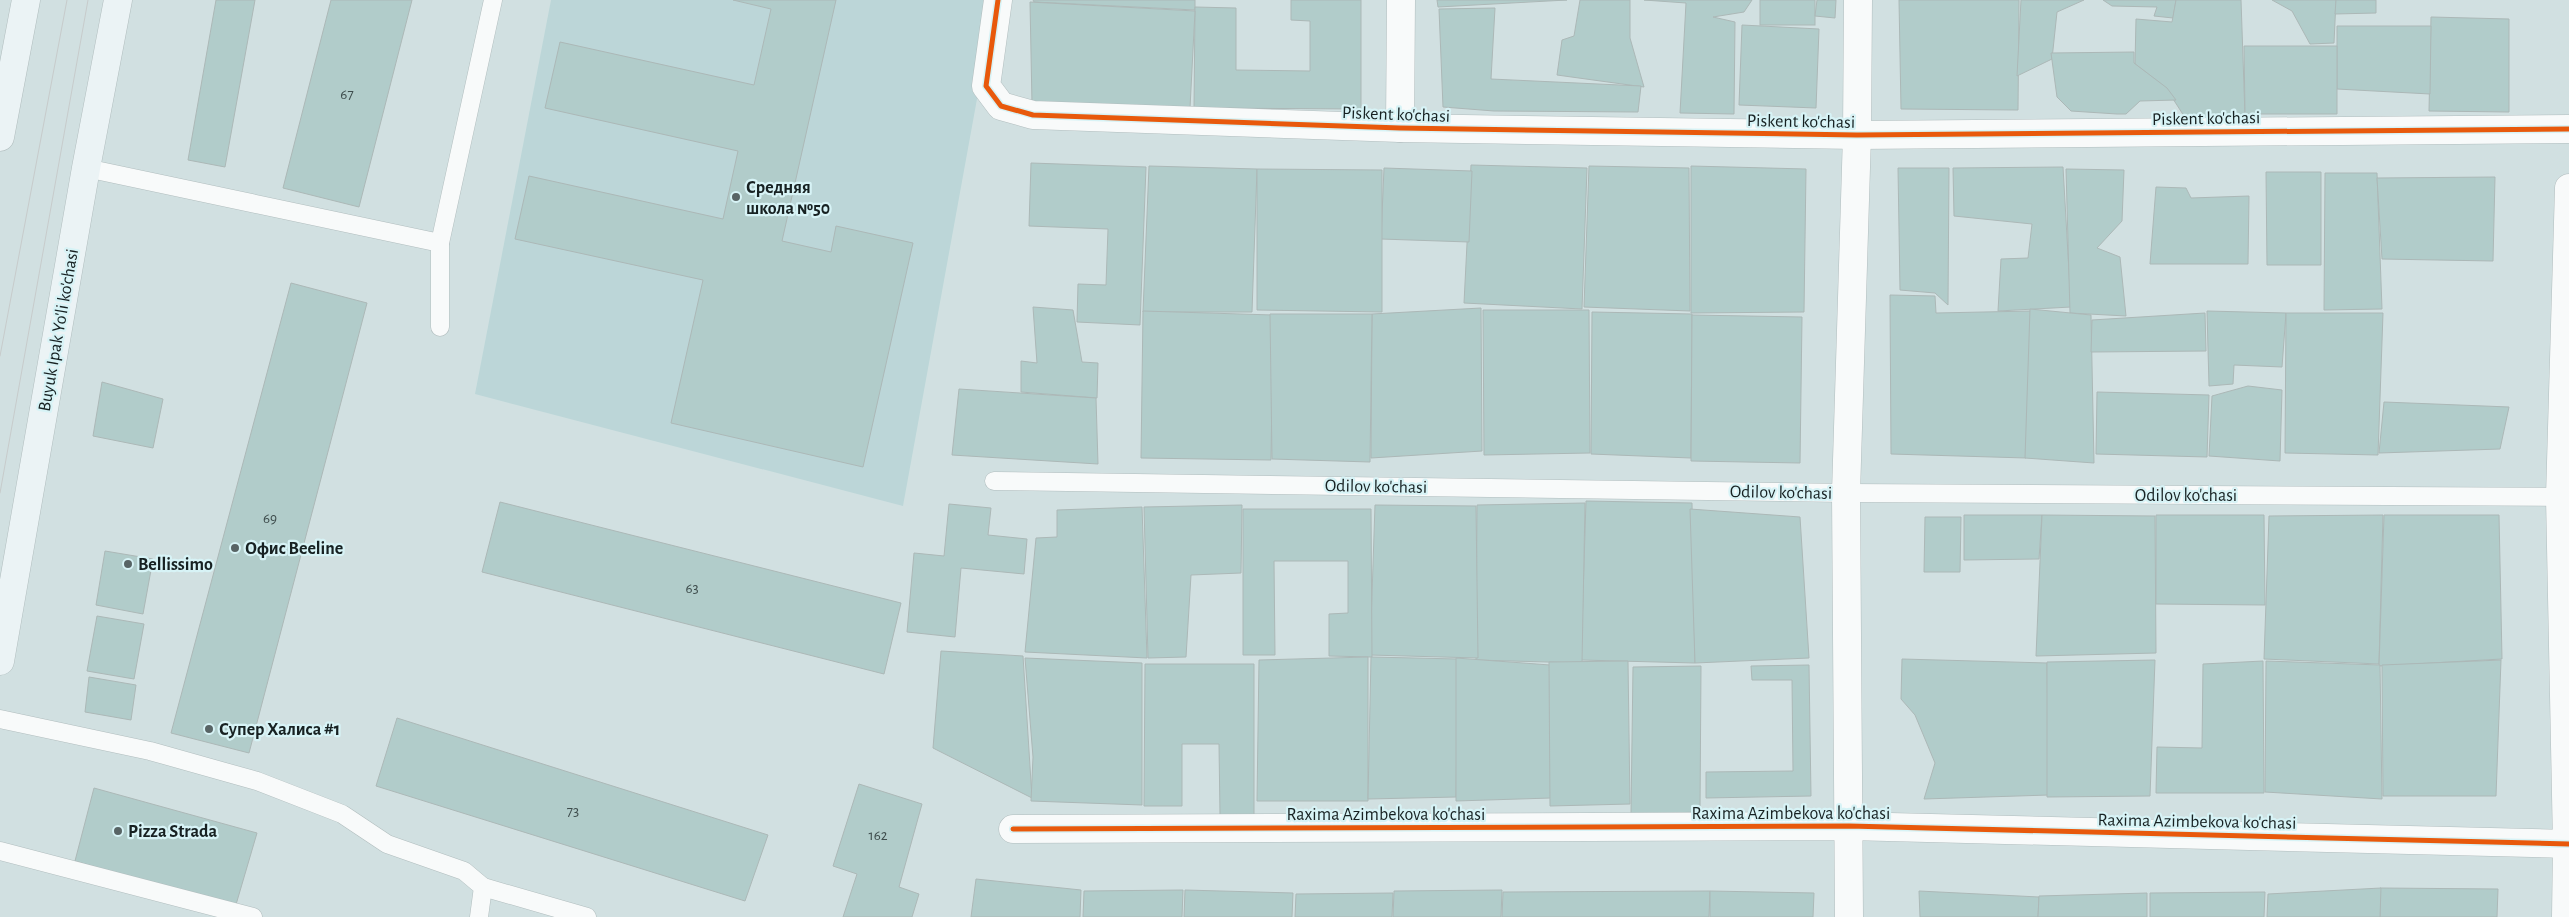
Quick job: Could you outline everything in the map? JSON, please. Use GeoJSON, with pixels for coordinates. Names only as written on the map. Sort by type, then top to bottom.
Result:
{"type":"FeatureCollection","features":[{"type":"Feature","properties":{"kind":"main road"},"geometry":{"type":"LineString","coordinates":[[0,137],[26,0]]}},
{"type":"Feature","properties":{"kind":"main road","name":"Buyuk Ipak Yo'li ko'chasi"},"geometry":{"type":"LineString","coordinates":[[0,661],[86,168],[118,0]]}},
{"type":"Feature","properties":{"kind":"street","name":"Piskent ko'chasi"},"geometry":{"type":"LineString","coordinates":[[998,0],[986,86],[1001,106],[1033,114],[1400,128],[1857,135],[2569,129]]}},
{"type":"Feature","properties":{"kind":"street"},"geometry":{"type":"LineString","coordinates":[[1400,128],[1401,0]]}},
{"type":"Feature","properties":{"kind":"street"},"geometry":{"type":"LineString","coordinates":[[1848,917],[1846,493],[1857,135],[1858,0]]}},
{"type":"Feature","properties":{"kind":"street"},"geometry":{"type":"LineString","coordinates":[[2566,917],[2568,844],[2565,497],[2569,188]]}},
{"type":"Feature","properties":{"kind":"street","name":"Raxima Azimbekova ko'chasi"},"geometry":{"type":"LineString","coordinates":[[1013,829],[1849,826],[2568,844]]}},
{"type":"Feature","properties":{"kind":"lane"},"geometry":{"type":"LineString","coordinates":[[440,327],[440,243],[493,0]]}},
{"type":"Feature","properties":{"kind":"lane"},"geometry":{"type":"LineString","coordinates":[[86,168],[440,243]]}},
{"type":"Feature","properties":{"kind":"lane","name":"Odilov ko'chasi"},"geometry":{"type":"LineString","coordinates":[[994,481],[1846,493],[2565,497]]}},
{"type":"Feature","properties":{"kind":"lane"},"geometry":{"type":"LineString","coordinates":[[0,720],[150,751],[257,781],[342,814],[387,844],[464,871],[483,886],[587,917]]}},
{"type":"Feature","properties":{"kind":"lane"},"geometry":{"type":"LineString","coordinates":[[0,851],[253,917]]}},
{"type":"Feature","properties":{"kind":"lane"},"geometry":{"type":"LineString","coordinates":[[480,917],[483,886]]}},
{"type":"Feature","properties":{"kind":"shaded area","name":"Средняя школа №50"},"geometry":{"type":"Polygon","coordinates":[[[551,0],[995,0],[903,506],[475,394],[551,0]]]}},
{"type":"Feature","properties":{"kind":"building"},"geometry":{"type":"Polygon","coordinates":[[[216,0],[255,0],[225,167],[188,160],[216,0]]]}},
{"type":"Feature","properties":{"kind":"building"},"geometry":{"type":"Polygon","coordinates":[[[331,0],[412,0],[359,207],[283,188],[331,0]]]}},
{"type":"Feature","properties":{"kind":"building"},"geometry":{"type":"Polygon","coordinates":[[[733,0],[836,0],[782,241],[831,252],[836,226],[913,243],[863,467],[671,423],[703,280],[515,239],[529,176],[723,219],[738,151],[545,108],[560,42],[754,85],[771,9],[733,0]]]}},
{"type":"Feature","properties":{"kind":"building"},"geometry":{"type":"Polygon","coordinates":[[[1033,0],[1195,0],[1195,10],[1034,2],[1033,0]]]}},
{"type":"Feature","properties":{"kind":"building"},"geometry":{"type":"Polygon","coordinates":[[[1291,0],[1361,0],[1361,109],[1194,108],[1195,7],[1236,8],[1236,70],[1310,71],[1310,21],[1291,20],[1291,0]]]}},
{"type":"Feature","properties":{"kind":"building"},"geometry":{"type":"Polygon","coordinates":[[[1437,0],[1567,0],[1438,7],[1437,0]]]}},
{"type":"Feature","properties":{"kind":"building"},"geometry":{"type":"Polygon","coordinates":[[[1580,0],[1630,0],[1630,38],[1644,87],[1557,75],[1562,40],[1574,36],[1580,0]]]}},
{"type":"Feature","properties":{"kind":"building"},"geometry":{"type":"Polygon","coordinates":[[[1644,0],[1752,0],[1744,12],[1713,17],[1735,22],[1734,114],[1680,113],[1686,3],[1644,0]]]}},
{"type":"Feature","properties":{"kind":"building"},"geometry":{"type":"Polygon","coordinates":[[[1760,0],[1815,0],[1815,25],[1760,25],[1760,0]]]}},
{"type":"Feature","properties":{"kind":"building"},"geometry":{"type":"Polygon","coordinates":[[[1817,0],[1836,0],[1835,18],[1815,16],[1817,0]]]}},
{"type":"Feature","properties":{"kind":"building"},"geometry":{"type":"Polygon","coordinates":[[[1899,0],[2019,0],[2018,110],[1901,109],[1899,0]]]}},
{"type":"Feature","properties":{"kind":"building"},"geometry":{"type":"Polygon","coordinates":[[[2021,0],[2084,0],[2057,12],[2052,59],[2017,76],[2021,0]]]}},
{"type":"Feature","properties":{"kind":"building"},"geometry":{"type":"Polygon","coordinates":[[[2103,0],[2176,0],[2173,18],[2154,16],[2157,7],[2112,6],[2103,0]]]}},
{"type":"Feature","properties":{"kind":"building"},"geometry":{"type":"Polygon","coordinates":[[[2176,0],[2241,0],[2245,116],[2184,116],[2166,88],[2135,64],[2136,19],[2172,22],[2176,0]]]}},
{"type":"Feature","properties":{"kind":"building"},"geometry":{"type":"Polygon","coordinates":[[[2272,0],[2336,0],[2334,43],[2310,44],[2292,11],[2272,0]]]}},
{"type":"Feature","properties":{"kind":"building"},"geometry":{"type":"Polygon","coordinates":[[[2336,0],[2376,0],[2376,13],[2335,14],[2336,0]]]}},
{"type":"Feature","properties":{"kind":"building"},"geometry":{"type":"Polygon","coordinates":[[[1030,2],[1195,11],[1190,108],[1032,104],[1030,2]]]}},
{"type":"Feature","properties":{"kind":"building"},"geometry":{"type":"Polygon","coordinates":[[[1495,8],[1491,79],[1641,86],[1638,112],[1494,111],[1443,107],[1439,9],[1495,8]]]}},
{"type":"Feature","properties":{"kind":"building"},"geometry":{"type":"Polygon","coordinates":[[[2431,17],[2509,19],[2509,112],[2429,111],[2431,17]]]}},
{"type":"Feature","properties":{"kind":"building"},"geometry":{"type":"Polygon","coordinates":[[[1742,25],[1819,29],[1816,108],[1739,105],[1742,25]]]}},
{"type":"Feature","properties":{"kind":"building"},"geometry":{"type":"Polygon","coordinates":[[[2337,26],[2431,26],[2430,94],[2337,89],[2337,26]]]}},
{"type":"Feature","properties":{"kind":"building"},"geometry":{"type":"Polygon","coordinates":[[[2244,46],[2337,46],[2337,114],[2245,114],[2244,46]]]}},
{"type":"Feature","properties":{"kind":"building"},"geometry":{"type":"Polygon","coordinates":[[[2134,52],[2134,63],[2167,88],[2176,100],[2140,101],[2126,114],[2117,114],[2071,111],[2057,97],[2051,53],[2134,52]]]}},
{"type":"Feature","properties":{"kind":"building"},"geometry":{"type":"Polygon","coordinates":[[[1031,163],[1146,167],[1140,325],[1077,322],[1078,284],[1106,285],[1108,229],[1029,226],[1031,163]]]}},
{"type":"Feature","properties":{"kind":"building"},"geometry":{"type":"Polygon","coordinates":[[[1471,165],[1587,168],[1582,309],[1464,303],[1471,165]]]}},
{"type":"Feature","properties":{"kind":"building"},"geometry":{"type":"Polygon","coordinates":[[[1149,166],[1257,169],[1252,312],[1143,312],[1149,166]]]}},
{"type":"Feature","properties":{"kind":"building"},"geometry":{"type":"Polygon","coordinates":[[[1589,166],[1689,168],[1690,311],[1584,307],[1589,166]]]}},
{"type":"Feature","properties":{"kind":"building"},"geometry":{"type":"Polygon","coordinates":[[[1691,166],[1806,169],[1804,312],[1691,313],[1691,166]]]}},
{"type":"Feature","properties":{"kind":"building"},"geometry":{"type":"Polygon","coordinates":[[[2063,167],[2071,307],[1998,311],[2001,259],[2028,258],[2032,224],[1954,216],[1953,168],[2063,167]]]}},
{"type":"Feature","properties":{"kind":"building"},"geometry":{"type":"Polygon","coordinates":[[[1384,168],[1472,171],[1469,242],[1381,239],[1384,168]]]}},
{"type":"Feature","properties":{"kind":"building"},"geometry":{"type":"Polygon","coordinates":[[[1898,168],[1949,168],[1948,305],[1935,293],[1900,290],[1898,168]]]}},
{"type":"Feature","properties":{"kind":"building"},"geometry":{"type":"Polygon","coordinates":[[[1257,169],[1382,170],[1382,312],[1257,310],[1257,169]]]}},
{"type":"Feature","properties":{"kind":"building"},"geometry":{"type":"Polygon","coordinates":[[[2066,169],[2124,170],[2122,221],[2097,248],[2120,257],[2126,316],[2070,313],[2066,169]]]}},
{"type":"Feature","properties":{"kind":"building"},"geometry":{"type":"Polygon","coordinates":[[[2266,172],[2321,172],[2321,265],[2267,265],[2266,172]]]}},
{"type":"Feature","properties":{"kind":"building"},"geometry":{"type":"Polygon","coordinates":[[[2325,173],[2377,173],[2382,309],[2324,310],[2325,173]]]}},
{"type":"Feature","properties":{"kind":"building"},"geometry":{"type":"Polygon","coordinates":[[[2495,177],[2493,261],[2382,259],[2377,178],[2495,177]]]}},
{"type":"Feature","properties":{"kind":"building"},"geometry":{"type":"Polygon","coordinates":[[[2156,187],[2186,188],[2191,198],[2249,196],[2248,264],[2150,264],[2156,187]]]}},
{"type":"Feature","properties":{"kind":"building"},"geometry":{"type":"Polygon","coordinates":[[[291,283],[367,303],[249,753],[171,733],[291,283]]]}},
{"type":"Feature","properties":{"kind":"building"},"geometry":{"type":"Polygon","coordinates":[[[1890,295],[1935,296],[1936,313],[2031,311],[2026,458],[1891,454],[1890,295]]]}},
{"type":"Feature","properties":{"kind":"building"},"geometry":{"type":"Polygon","coordinates":[[[1033,307],[1073,310],[1082,362],[1098,363],[1097,398],[1021,392],[1021,361],[1037,363],[1033,307]]]}},
{"type":"Feature","properties":{"kind":"building"},"geometry":{"type":"Polygon","coordinates":[[[1481,308],[1482,451],[1371,458],[1372,314],[1481,308]]]}},
{"type":"Feature","properties":{"kind":"building"},"geometry":{"type":"Polygon","coordinates":[[[2030,309],[2091,315],[2094,463],[2025,458],[2030,309]]]}},
{"type":"Feature","properties":{"kind":"building"},"geometry":{"type":"Polygon","coordinates":[[[1483,310],[1589,310],[1590,453],[1484,455],[1483,310]]]}},
{"type":"Feature","properties":{"kind":"building"},"geometry":{"type":"Polygon","coordinates":[[[1143,311],[1273,315],[1271,460],[1141,458],[1143,311]]]}},
{"type":"Feature","properties":{"kind":"building"},"geometry":{"type":"Polygon","coordinates":[[[2207,311],[2286,313],[2282,367],[2234,365],[2233,384],[2209,386],[2207,311]]]}},
{"type":"Feature","properties":{"kind":"building"},"geometry":{"type":"Polygon","coordinates":[[[1592,312],[1692,314],[1691,458],[1591,454],[1592,312]]]}},
{"type":"Feature","properties":{"kind":"building"},"geometry":{"type":"Polygon","coordinates":[[[2205,313],[2206,351],[2091,352],[2092,320],[2205,313]]]}},
{"type":"Feature","properties":{"kind":"building"},"geometry":{"type":"Polygon","coordinates":[[[2286,313],[2383,313],[2378,455],[2285,453],[2286,313]]]}},
{"type":"Feature","properties":{"kind":"building"},"geometry":{"type":"Polygon","coordinates":[[[1270,314],[1372,314],[1370,462],[1272,459],[1270,314]]]}},
{"type":"Feature","properties":{"kind":"building"},"geometry":{"type":"Polygon","coordinates":[[[1692,315],[1802,317],[1800,463],[1691,461],[1692,315]]]}},
{"type":"Feature","properties":{"kind":"building"},"geometry":{"type":"Polygon","coordinates":[[[102,382],[163,399],[153,448],[93,436],[102,382]]]}},
{"type":"Feature","properties":{"kind":"building"},"geometry":{"type":"Polygon","coordinates":[[[2248,386],[2282,390],[2280,461],[2209,456],[2212,396],[2248,386]]]}},
{"type":"Feature","properties":{"kind":"building"},"geometry":{"type":"Polygon","coordinates":[[[959,389],[1096,398],[1098,464],[952,455],[959,389]]]}},
{"type":"Feature","properties":{"kind":"building"},"geometry":{"type":"Polygon","coordinates":[[[2097,392],[2209,395],[2207,457],[2096,454],[2097,392]]]}},
{"type":"Feature","properties":{"kind":"building"},"geometry":{"type":"Polygon","coordinates":[[[2384,402],[2509,407],[2500,449],[2379,453],[2384,402]]]}},
{"type":"Feature","properties":{"kind":"building"},"geometry":{"type":"Polygon","coordinates":[[[1586,501],[1692,503],[1695,663],[1581,660],[1586,501]]]}},
{"type":"Feature","properties":{"kind":"building"},"geometry":{"type":"Polygon","coordinates":[[[500,502],[901,603],[884,674],[482,572],[500,502]]]}},
{"type":"Feature","properties":{"kind":"building"},"geometry":{"type":"Polygon","coordinates":[[[1585,503],[1582,663],[1476,660],[1477,505],[1585,503]]]}},
{"type":"Feature","properties":{"kind":"building"},"geometry":{"type":"Polygon","coordinates":[[[949,504],[991,508],[988,535],[1027,539],[1024,574],[961,568],[955,637],[907,632],[914,553],[944,556],[949,504]]]}},
{"type":"Feature","properties":{"kind":"building"},"geometry":{"type":"Polygon","coordinates":[[[1242,505],[1241,573],[1191,575],[1186,657],[1148,658],[1144,507],[1242,505]]]}},
{"type":"Feature","properties":{"kind":"building"},"geometry":{"type":"Polygon","coordinates":[[[1375,505],[1476,506],[1478,658],[1370,655],[1375,505]]]}},
{"type":"Feature","properties":{"kind":"building"},"geometry":{"type":"Polygon","coordinates":[[[1142,507],[1147,658],[1025,652],[1036,538],[1057,537],[1057,510],[1142,507]]]}},
{"type":"Feature","properties":{"kind":"building"},"geometry":{"type":"Polygon","coordinates":[[[1243,509],[1371,509],[1372,657],[1329,656],[1329,614],[1348,613],[1348,561],[1274,561],[1275,655],[1243,655],[1243,509]]]}},
{"type":"Feature","properties":{"kind":"building"},"geometry":{"type":"Polygon","coordinates":[[[1690,509],[1800,517],[1809,658],[1695,663],[1690,509]]]}},
{"type":"Feature","properties":{"kind":"building"},"geometry":{"type":"Polygon","coordinates":[[[1964,515],[2042,515],[2039,559],[1964,560],[1964,515]]]}},
{"type":"Feature","properties":{"kind":"building"},"geometry":{"type":"Polygon","coordinates":[[[2042,515],[2155,516],[2156,653],[2036,656],[2042,515]]]}},
{"type":"Feature","properties":{"kind":"building"},"geometry":{"type":"Polygon","coordinates":[[[2156,515],[2264,515],[2265,605],[2156,604],[2156,515]]]}},
{"type":"Feature","properties":{"kind":"building"},"geometry":{"type":"Polygon","coordinates":[[[2383,515],[2379,664],[2264,659],[2269,516],[2383,515]]]}},
{"type":"Feature","properties":{"kind":"building"},"geometry":{"type":"Polygon","coordinates":[[[2384,515],[2499,515],[2502,659],[2379,666],[2384,515]]]}},
{"type":"Feature","properties":{"kind":"building"},"geometry":{"type":"Polygon","coordinates":[[[1925,517],[1961,517],[1960,572],[1924,572],[1925,517]]]}},
{"type":"Feature","properties":{"kind":"building"},"geometry":{"type":"Polygon","coordinates":[[[105,551],[153,559],[143,614],[96,605],[105,551]]]}},
{"type":"Feature","properties":{"kind":"building"},"geometry":{"type":"Polygon","coordinates":[[[97,616],[144,624],[134,679],[87,671],[97,616]]]}},
{"type":"Feature","properties":{"kind":"building"},"geometry":{"type":"Polygon","coordinates":[[[941,651],[1023,656],[1032,798],[933,748],[941,651]]]}},
{"type":"Feature","properties":{"kind":"building"},"geometry":{"type":"Polygon","coordinates":[[[1368,657],[1368,801],[1257,801],[1259,660],[1368,657]]]}},
{"type":"Feature","properties":{"kind":"building"},"geometry":{"type":"Polygon","coordinates":[[[1371,657],[1458,659],[1456,797],[1368,799],[1371,657]]]}},
{"type":"Feature","properties":{"kind":"building"},"geometry":{"type":"Polygon","coordinates":[[[1025,658],[1142,663],[1142,805],[1031,801],[1033,757],[1025,658]]]}},
{"type":"Feature","properties":{"kind":"building"},"geometry":{"type":"Polygon","coordinates":[[[1456,658],[1550,665],[1551,798],[1456,801],[1456,658]]]}},
{"type":"Feature","properties":{"kind":"building"},"geometry":{"type":"Polygon","coordinates":[[[1902,659],[2047,663],[2049,795],[1924,799],[1935,763],[1915,715],[1901,699],[1902,659]]]}},
{"type":"Feature","properties":{"kind":"building"},"geometry":{"type":"Polygon","coordinates":[[[2155,660],[2150,796],[2047,797],[2047,662],[2155,660]]]}},
{"type":"Feature","properties":{"kind":"building"},"geometry":{"type":"Polygon","coordinates":[[[2501,660],[2496,796],[2383,796],[2382,665],[2501,660]]]}},
{"type":"Feature","properties":{"kind":"building"},"geometry":{"type":"Polygon","coordinates":[[[1628,661],[1630,804],[1550,806],[1549,662],[1628,661]]]}},
{"type":"Feature","properties":{"kind":"building"},"geometry":{"type":"Polygon","coordinates":[[[2263,661],[2264,793],[2156,793],[2157,747],[2202,748],[2203,664],[2263,661]]]}},
{"type":"Feature","properties":{"kind":"building"},"geometry":{"type":"Polygon","coordinates":[[[2266,661],[2380,665],[2382,799],[2265,792],[2266,661]]]}},
{"type":"Feature","properties":{"kind":"building"},"geometry":{"type":"Polygon","coordinates":[[[1145,664],[1254,664],[1254,816],[1220,815],[1219,744],[1182,744],[1182,806],[1144,806],[1145,664]]]}},
{"type":"Feature","properties":{"kind":"building"},"geometry":{"type":"Polygon","coordinates":[[[1809,665],[1811,796],[1706,798],[1706,772],[1793,771],[1792,680],[1752,680],[1751,666],[1809,665]]]}},
{"type":"Feature","properties":{"kind":"building"},"geometry":{"type":"Polygon","coordinates":[[[1701,666],[1700,812],[1631,814],[1633,667],[1701,666]]]}},
{"type":"Feature","properties":{"kind":"building"},"geometry":{"type":"Polygon","coordinates":[[[89,677],[136,685],[131,720],[85,712],[89,677]]]}},
{"type":"Feature","properties":{"kind":"building"},"geometry":{"type":"Polygon","coordinates":[[[397,718],[768,835],[745,901],[376,786],[397,718]]]}},
{"type":"Feature","properties":{"kind":"building"},"geometry":{"type":"Polygon","coordinates":[[[859,784],[922,804],[899,887],[919,894],[912,917],[843,917],[857,874],[833,866],[859,784]]]}},
{"type":"Feature","properties":{"kind":"building"},"geometry":{"type":"Polygon","coordinates":[[[94,788],[257,833],[235,908],[75,861],[94,788]]]}},
{"type":"Feature","properties":{"kind":"building"},"geometry":{"type":"Polygon","coordinates":[[[976,879],[1081,890],[1080,917],[971,917],[976,879]]]}},
{"type":"Feature","properties":{"kind":"building"},"geometry":{"type":"Polygon","coordinates":[[[2380,888],[2498,889],[2497,917],[2380,917],[2380,888]]]}},
{"type":"Feature","properties":{"kind":"building"},"geometry":{"type":"Polygon","coordinates":[[[2381,888],[2380,917],[2267,917],[2268,894],[2381,888]]]}},
{"type":"Feature","properties":{"kind":"building"},"geometry":{"type":"Polygon","coordinates":[[[1183,890],[1182,917],[1083,917],[1084,891],[1183,890]]]}},
{"type":"Feature","properties":{"kind":"building"},"geometry":{"type":"Polygon","coordinates":[[[1185,890],[1293,893],[1292,917],[1184,917],[1185,890]]]}},
{"type":"Feature","properties":{"kind":"building"},"geometry":{"type":"Polygon","coordinates":[[[1502,890],[1501,917],[1393,917],[1394,891],[1502,890]]]}},
{"type":"Feature","properties":{"kind":"building"},"geometry":{"type":"Polygon","coordinates":[[[1710,891],[1709,917],[1502,917],[1503,892],[1710,891]]]}},
{"type":"Feature","properties":{"kind":"building"},"geometry":{"type":"Polygon","coordinates":[[[1710,891],[1814,893],[1813,917],[1710,917],[1710,891]]]}},
{"type":"Feature","properties":{"kind":"building"},"geometry":{"type":"Polygon","coordinates":[[[1919,891],[2039,897],[2038,917],[1920,917],[1919,891]]]}},
{"type":"Feature","properties":{"kind":"building"},"geometry":{"type":"Polygon","coordinates":[[[2265,892],[2264,917],[2150,917],[2150,893],[2265,892]]]}},
{"type":"Feature","properties":{"kind":"building"},"geometry":{"type":"Polygon","coordinates":[[[1393,893],[1392,917],[1295,917],[1296,894],[1393,893]]]}},
{"type":"Feature","properties":{"kind":"building"},"geometry":{"type":"Polygon","coordinates":[[[2147,893],[2147,917],[2038,917],[2039,896],[2147,893]]]}},
{"type":"Feature","properties":{"kind":"tram line"},"geometry":{"type":"LineString","coordinates":[[0,356],[67,0]]}},
{"type":"Feature","properties":{"kind":"tram line"},"geometry":{"type":"LineString","coordinates":[[0,493],[88,0]]}},
{"type":"Feature","properties":{"kind":"cycle path"},"geometry":{"type":"LineString","coordinates":[[998,0],[986,86],[1001,106],[1033,115],[1400,128],[1857,135],[2569,129]]}},
{"type":"Feature","properties":{"kind":"cycle path"},"geometry":{"type":"LineString","coordinates":[[1013,829],[1849,826],[2569,844]]}},
{"type":"Feature","properties":{"kind":"place","name":"Средняя школа №50"},"geometry":{"type":"Point","coordinates":[736,197]}},
{"type":"Feature","properties":{"kind":"place","name":"Офис Beeline"},"geometry":{"type":"Point","coordinates":[235,548]}},
{"type":"Feature","properties":{"kind":"place","name":"Bellissimo"},"geometry":{"type":"Point","coordinates":[128,564]}},
{"type":"Feature","properties":{"kind":"place","name":"Супер Халиса #1"},"geometry":{"type":"Point","coordinates":[209,729]}},
{"type":"Feature","properties":{"kind":"place","name":"Pizza Strada"},"geometry":{"type":"Point","coordinates":[118,831]}}]}
